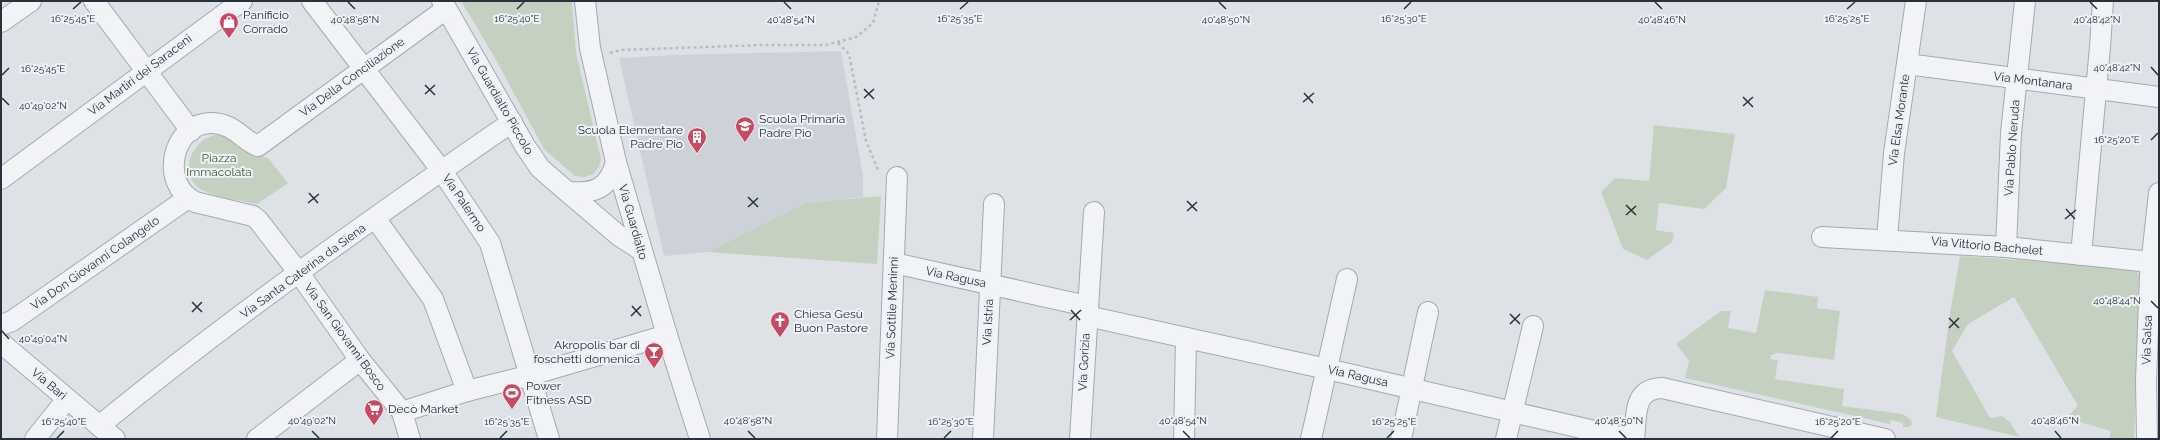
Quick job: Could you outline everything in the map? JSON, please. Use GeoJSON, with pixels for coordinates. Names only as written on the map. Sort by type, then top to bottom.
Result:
{"type":"FeatureCollection","features":[{"type":"Feature","properties":{"kind":"street"},"geometry":{"type":"LineString","coordinates":[[1,22],[31,1]]}},
{"type":"Feature","properties":{"kind":"street"},"geometry":{"type":"LineString","coordinates":[[94,1],[191,131],[182,139],[173,161],[177,185],[188,198]]}},
{"type":"Feature","properties":{"kind":"street","name":"Via Martiri dei Saraceni"},"geometry":{"type":"LineString","coordinates":[[1,179],[242,1]]}},
{"type":"Feature","properties":{"kind":"street","name":"Via Palermo"},"geometry":{"type":"LineString","coordinates":[[312,1],[442,170],[490,242],[549,439]]}},
{"type":"Feature","properties":{"kind":"street","name":"Via Guardialto"},"geometry":{"type":"LineString","coordinates":[[585,1],[592,57],[616,162],[666,335],[700,439]]}},
{"type":"Feature","properties":{"kind":"street","name":"Via Elsa Morante"},"geometry":{"type":"LineString","coordinates":[[1887,239],[1894,153],[1916,1]]}},
{"type":"Feature","properties":{"kind":"street","name":"Via Pablo Neruda"},"geometry":{"type":"LineString","coordinates":[[2006,247],[2011,133],[2025,1]]}},
{"type":"Feature","properties":{"kind":"street"},"geometry":{"type":"LineString","coordinates":[[2081,255],[2103,1]]}},
{"type":"Feature","properties":{"kind":"street","name":"Via Della Conciliazione"},"geometry":{"type":"LineString","coordinates":[[191,131],[210,123],[222,124],[232,128],[258,146],[363,68],[444,5]]}},
{"type":"Feature","properties":{"kind":"street","name":"Via Guardialto Piccolo"},"geometry":{"type":"LineString","coordinates":[[444,5],[525,146],[540,168],[618,235],[641,250]]}},
{"type":"Feature","properties":{"kind":"street","name":"Via Montanara"},"geometry":{"type":"LineString","coordinates":[[1907,64],[2017,80],[2096,88],[2159,97]]}},
{"type":"Feature","properties":{"kind":"street","name":"Via Santa Caterina da Siena"},"geometry":{"type":"LineString","coordinates":[[99,426],[176,364],[375,218],[512,122]]}},
{"type":"Feature","properties":{"kind":"street"},"geometry":{"type":"LineString","coordinates":[[568,192],[585,194],[599,189],[606,184],[613,174],[616,162]]}},
{"type":"Feature","properties":{"kind":"street","name":"Via Sottile Meninni"},"geometry":{"type":"LineString","coordinates":[[887,439],[894,263],[888,176]]}},
{"type":"Feature","properties":{"kind":"street","name":"Via Salsa"},"geometry":{"type":"LineString","coordinates":[[2147,439],[2146,381],[2151,262],[2159,193]]}},
{"type":"Feature","properties":{"kind":"street","name":"Via San Giovanni Bosco"},"geometry":{"type":"LineString","coordinates":[[188,198],[195,202],[253,216],[258,220],[300,273],[360,360],[402,412],[410,439]]}},
{"type":"Feature","properties":{"kind":"street","name":"Via Don Giovanni Colangelo"},"geometry":{"type":"LineString","coordinates":[[1,325],[12,321],[188,198]]}},
{"type":"Feature","properties":{"kind":"street","name":"Via Istria"},"geometry":{"type":"LineString","coordinates":[[982,439],[994,204]]}},
{"type":"Feature","properties":{"kind":"street","name":"Via Gorizia"},"geometry":{"type":"LineString","coordinates":[[1080,439],[1094,212]]}},
{"type":"Feature","properties":{"kind":"street"},"geometry":{"type":"LineString","coordinates":[[375,218],[433,299],[467,391]]}},
{"type":"Feature","properties":{"kind":"street","name":"Via Vittorio Bachelet"},"geometry":{"type":"LineString","coordinates":[[1822,237],[1887,239],[2006,247],[2151,262]]}},
{"type":"Feature","properties":{"kind":"street","name":"Via Ragusa"},"geometry":{"type":"LineString","coordinates":[[894,263],[990,284],[1186,338],[1513,412],[1598,436],[1629,439]]}},
{"type":"Feature","properties":{"kind":"street"},"geometry":{"type":"LineString","coordinates":[[1311,439],[1347,279]]}},
{"type":"Feature","properties":{"kind":"street"},"geometry":{"type":"LineString","coordinates":[[1401,439],[1428,312]]}},
{"type":"Feature","properties":{"kind":"street"},"geometry":{"type":"LineString","coordinates":[[1506,439],[1533,326]]}},
{"type":"Feature","properties":{"kind":"street"},"geometry":{"type":"LineString","coordinates":[[402,412],[467,391],[531,375],[666,335]]}},
{"type":"Feature","properties":{"kind":"street"},"geometry":{"type":"LineString","coordinates":[[1184,439],[1186,338]]}},
{"type":"Feature","properties":{"kind":"street","name":"Via Bari"},"geometry":{"type":"LineString","coordinates":[[1,343],[115,439]]}},
{"type":"Feature","properties":{"kind":"street"},"geometry":{"type":"LineString","coordinates":[[257,439],[360,360]]}},
{"type":"Feature","properties":{"kind":"street"},"geometry":{"type":"LineString","coordinates":[[1634,439],[1638,401],[1644,392],[1662,388],[1859,436],[1885,439]]}},
{"type":"Feature","properties":{"kind":"street"},"geometry":{"type":"LineString","coordinates":[[35,439],[68,399]]}},
{"type":"Feature","properties":{"kind":"path"},"geometry":{"type":"LineString","coordinates":[[592,57],[621,50],[763,45],[826,45],[856,37],[873,23],[879,1]]}},
{"type":"Feature","properties":{"kind":"path"},"geometry":{"type":"LineString","coordinates":[[838,42],[849,54],[866,142],[888,176]]}},
{"type":"Feature","properties":{"kind":"shaded area"},"geometry":{"type":"Polygon","coordinates":[[[841,51],[863,176],[863,197],[805,203],[708,252],[664,256],[619,58],[674,55],[841,51]]]}},
{"type":"Feature","properties":{"kind":"green space"},"geometry":{"type":"Polygon","coordinates":[[[461,1],[572,1],[576,53],[601,159],[599,167],[593,174],[585,177],[575,176],[544,149],[495,58],[461,1]]]}},
{"type":"Feature","properties":{"kind":"green space"},"geometry":{"type":"Polygon","coordinates":[[[1654,125],[1735,134],[1726,188],[1704,209],[1659,203],[1656,230],[1674,233],[1672,242],[1647,260],[1623,249],[1601,192],[1615,178],[1649,181],[1654,125]]]}},
{"type":"Feature","properties":{"kind":"green space","name":"Piazza Immacolata"},"geometry":{"type":"Polygon","coordinates":[[[217,135],[225,136],[239,144],[246,152],[268,158],[288,183],[257,204],[222,197],[202,190],[194,184],[190,176],[190,158],[200,143],[217,135]]]}},
{"type":"Feature","properties":{"kind":"green space"},"geometry":{"type":"Polygon","coordinates":[[[881,196],[877,264],[708,252],[805,203],[881,196]]]}},
{"type":"Feature","properties":{"kind":"green space"},"geometry":{"type":"Polygon","coordinates":[[[1960,256],[2135,268],[2139,275],[2134,439],[2109,439],[2111,431],[2066,418],[2078,406],[2014,297],[1968,324],[1952,351],[1990,418],[2002,416],[2010,422],[2019,437],[1936,417],[1950,314],[1960,256]]]}},
{"type":"Feature","properties":{"kind":"green space"},"geometry":{"type":"Polygon","coordinates":[[[1765,290],[1818,297],[1817,308],[1840,311],[1834,360],[1777,353],[1771,355],[1770,359],[1778,360],[1775,379],[1844,389],[1842,406],[1903,414],[1911,420],[1912,424],[1909,427],[1903,427],[1903,423],[1891,420],[1890,424],[1685,378],[1689,361],[1676,344],[1721,311],[1731,311],[1728,328],[1756,333],[1765,290]]]}},
{"type":"Feature","properties":{"kind":"place","name":"Panificio Corrado"},"geometry":{"type":"Point","coordinates":[229,39]}},
{"type":"Feature","properties":{"kind":"place","name":"Scuola Primaria Padre Pio"},"geometry":{"type":"Point","coordinates":[745,143]}},
{"type":"Feature","properties":{"kind":"place","name":"Scuola Elementare Padre Pio"},"geometry":{"type":"Point","coordinates":[697,154]}},
{"type":"Feature","properties":{"kind":"place","name":"Chiesa Gesù Buon Pastore"},"geometry":{"type":"Point","coordinates":[780,338]}},
{"type":"Feature","properties":{"kind":"place","name":"Akropolis bar di foschetti domenica"},"geometry":{"type":"Point","coordinates":[654,369]}},
{"type":"Feature","properties":{"kind":"place","name":"Power Fitness ASD"},"geometry":{"type":"Point","coordinates":[512,410]}},
{"type":"Feature","properties":{"kind":"place","name":"Decò Market"},"geometry":{"type":"Point","coordinates":[374,426]}}]}
